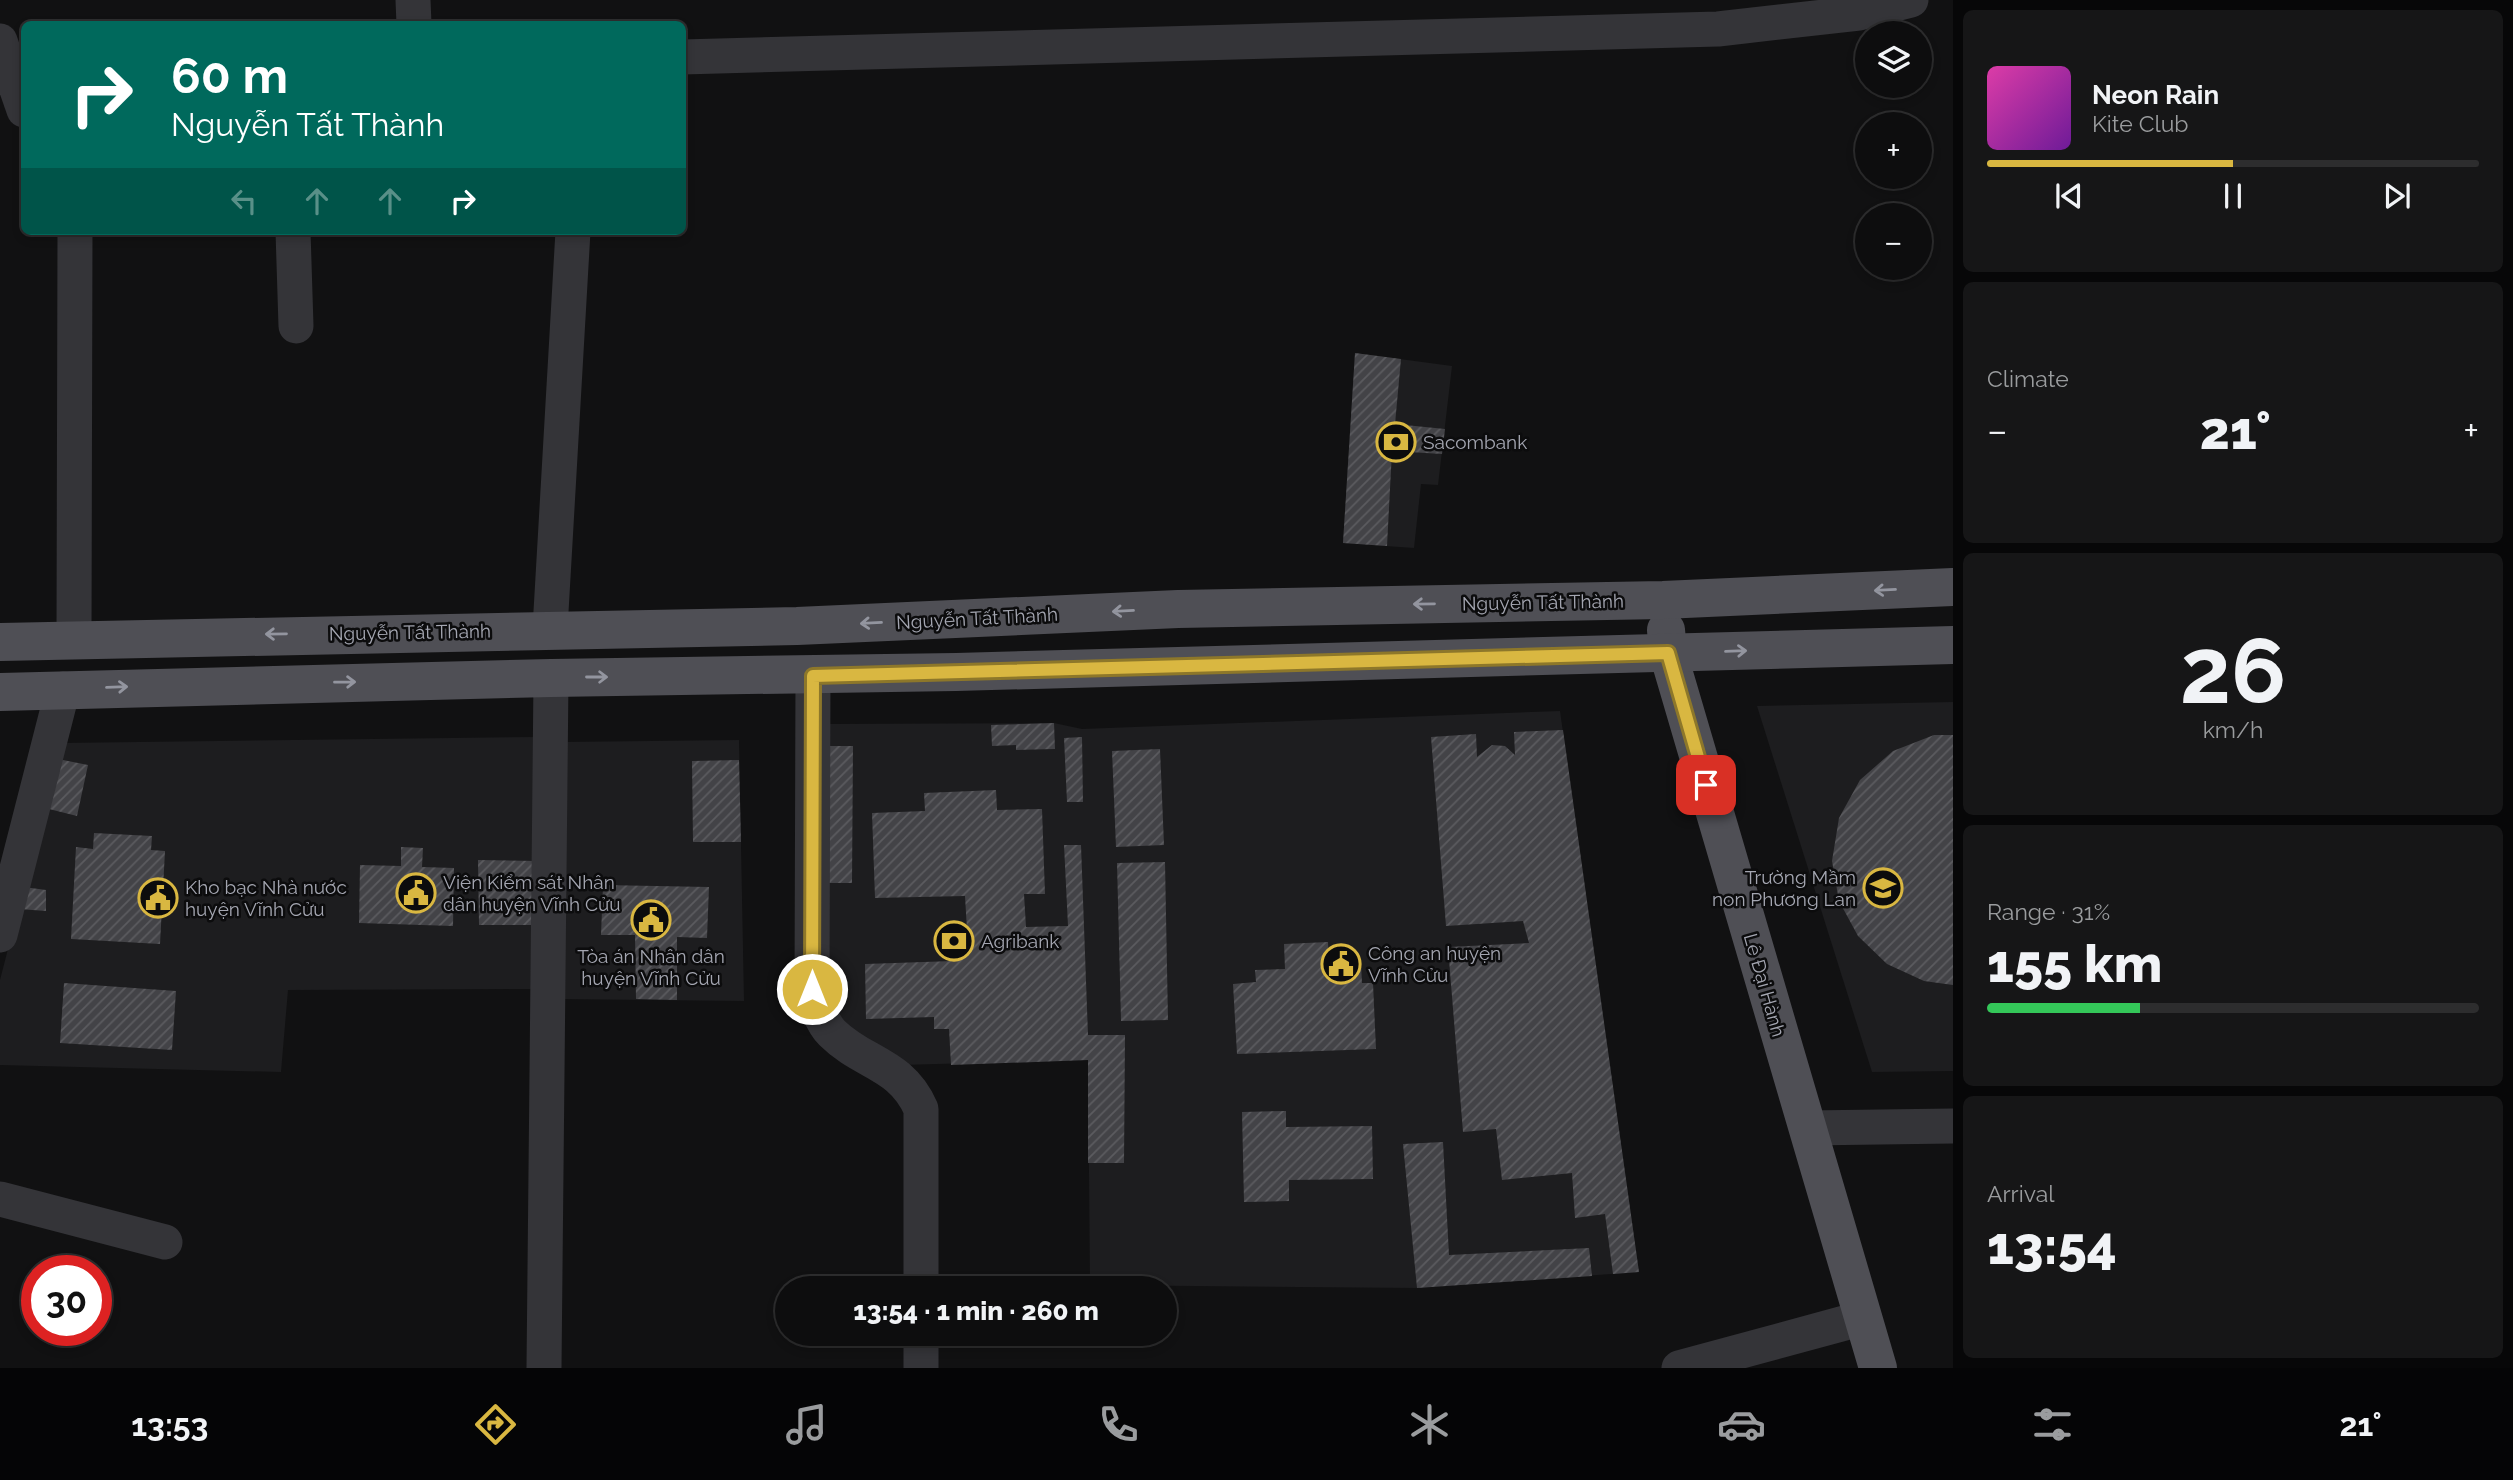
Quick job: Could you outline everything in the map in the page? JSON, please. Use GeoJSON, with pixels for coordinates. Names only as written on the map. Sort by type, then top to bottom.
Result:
{"type":"FeatureCollection","features":[{"type":"Feature","properties":{"kind":"main road","name":"Nguyễn Tất Thành"},"geometry":{"type":"LineString","coordinates":[[0,642],[74,638],[797,626],[1178,609],[1663,600],[1953,587]]}},
{"type":"Feature","properties":{"kind":"main road","name":"Lê Đại Hành"},"geometry":{"type":"LineString","coordinates":[[1663,600],[1668,653],[1878,1368]]}},
{"type":"Feature","properties":{"kind":"main road"},"geometry":{"type":"LineString","coordinates":[[1178,609],[1178,665]]}},
{"type":"Feature","properties":{"kind":"main road"},"geometry":{"type":"LineString","coordinates":[[550,629],[551,678]]}},
{"type":"Feature","properties":{"kind":"main road"},"geometry":{"type":"LineString","coordinates":[[0,692],[551,678],[813,676],[1953,645]]}},
{"type":"Feature","properties":{"kind":"street"},"geometry":{"type":"LineString","coordinates":[[413,0],[414,21]]}},
{"type":"Feature","properties":{"kind":"street"},"geometry":{"type":"LineString","coordinates":[[686,57],[1717,29],[1859,13],[1912,0]]}},
{"type":"Feature","properties":{"kind":"street"},"geometry":{"type":"LineString","coordinates":[[0,41],[15,107]]}},
{"type":"Feature","properties":{"kind":"street"},"geometry":{"type":"LineString","coordinates":[[74,638],[75,235]]}},
{"type":"Feature","properties":{"kind":"street"},"geometry":{"type":"LineString","coordinates":[[293,235],[296,326]]}},
{"type":"Feature","properties":{"kind":"street"},"geometry":{"type":"LineString","coordinates":[[550,629],[573,235]]}},
{"type":"Feature","properties":{"kind":"street"},"geometry":{"type":"LineString","coordinates":[[813,676],[812,989],[819,1012],[833,1033],[900,1077],[914,1091],[922,1109],[921,1276]]}},
{"type":"Feature","properties":{"kind":"street"},"geometry":{"type":"LineString","coordinates":[[544,1368],[551,678]]}},
{"type":"Feature","properties":{"kind":"street"},"geometry":{"type":"LineString","coordinates":[[0,935],[63,689]]}},
{"type":"Feature","properties":{"kind":"street"},"geometry":{"type":"LineString","coordinates":[[1807,1128],[1953,1126]]}},
{"type":"Feature","properties":{"kind":"street"},"geometry":{"type":"LineString","coordinates":[[0,1199],[165,1242]]}},
{"type":"Feature","properties":{"kind":"street"},"geometry":{"type":"LineString","coordinates":[[1679,1368],[1863,1318]]}},
{"type":"Feature","properties":{"kind":"street"},"geometry":{"type":"LineString","coordinates":[[921,1346],[921,1368]]}},
{"type":"Feature","properties":{"kind":"shaded area","name":"Sacombank"},"geometry":{"type":"Polygon","coordinates":[[[1355,353],[1452,366],[1438,485],[1421,484],[1414,548],[1343,543],[1355,353]]]}},
{"type":"Feature","properties":{"kind":"shaded area","name":"Trường Mầm non Phương Lan"},"geometry":{"type":"Polygon","coordinates":[[[1953,702],[1953,1071],[1872,1072],[1757,706],[1953,702]]]}},
{"type":"Feature","properties":{"kind":"shaded area","name":"Công an huyện Vĩnh Cửu"},"geometry":{"type":"Polygon","coordinates":[[[1560,711],[1639,1272],[1417,1288],[1177,1286],[1177,1276],[1090,1276],[1088,1060],[901,1065],[844,1027],[829,1007],[825,724],[1054,723],[1082,729],[1560,711]]]}},
{"type":"Feature","properties":{"kind":"shaded area"},"geometry":{"type":"Polygon","coordinates":[[[537,737],[535,989],[288,990],[281,1072],[0,1065],[0,980],[61,743],[537,737]]]}},
{"type":"Feature","properties":{"kind":"shaded area","name":"Tòa án Nhân dân huyện Vĩnh Cửu"},"geometry":{"type":"Polygon","coordinates":[[[739,740],[744,1001],[559,999],[562,742],[739,740]]]}},
{"type":"Feature","properties":{"kind":"building"},"geometry":{"type":"Polygon","coordinates":[[[1355,353],[1401,359],[1395,424],[1445,429],[1442,454],[1392,451],[1387,546],[1343,543],[1355,353]]]}},
{"type":"Feature","properties":{"kind":"building"},"geometry":{"type":"Polygon","coordinates":[[[1054,723],[1055,749],[1016,750],[1016,745],[992,746],[991,725],[1054,723]]]}},
{"type":"Feature","properties":{"kind":"building"},"geometry":{"type":"Polygon","coordinates":[[[1563,730],[1639,1272],[1613,1274],[1605,1214],[1575,1218],[1572,1173],[1502,1180],[1496,1129],[1463,1132],[1448,947],[1529,943],[1523,921],[1446,926],[1431,737],[1476,734],[1477,757],[1492,745],[1505,746],[1515,755],[1514,732],[1563,730]]]}},
{"type":"Feature","properties":{"kind":"building"},"geometry":{"type":"Polygon","coordinates":[[[1934,735],[1953,735],[1953,985],[1924,981],[1887,964],[1858,936],[1839,901],[1832,861],[1839,818],[1860,780],[1893,751],[1934,735]]]}},
{"type":"Feature","properties":{"kind":"building"},"geometry":{"type":"Polygon","coordinates":[[[1082,737],[1083,802],[1067,802],[1064,738],[1082,737]]]}},
{"type":"Feature","properties":{"kind":"building"},"geometry":{"type":"Polygon","coordinates":[[[825,746],[853,746],[852,883],[824,883],[825,746]]]}},
{"type":"Feature","properties":{"kind":"building"},"geometry":{"type":"Polygon","coordinates":[[[1160,749],[1164,845],[1116,847],[1112,751],[1160,749]]]}},
{"type":"Feature","properties":{"kind":"building"},"geometry":{"type":"Polygon","coordinates":[[[58,759],[88,765],[77,816],[45,808],[58,759]]]}},
{"type":"Feature","properties":{"kind":"building"},"geometry":{"type":"Polygon","coordinates":[[[739,760],[741,842],[693,842],[692,761],[739,760]]]}},
{"type":"Feature","properties":{"kind":"building"},"geometry":{"type":"Polygon","coordinates":[[[996,790],[997,810],[1042,809],[1045,894],[1024,894],[1026,927],[1068,926],[1064,845],[1081,845],[1088,1035],[1125,1035],[1124,1163],[1088,1163],[1088,1060],[951,1065],[949,1029],[934,1029],[934,1017],[866,1019],[865,964],[953,961],[952,930],[967,930],[965,896],[875,898],[872,813],[925,811],[924,793],[996,790]]]}},
{"type":"Feature","properties":{"kind":"building"},"geometry":{"type":"Polygon","coordinates":[[[94,833],[152,836],[151,850],[165,851],[160,944],[71,939],[76,847],[93,849],[94,833]]]}},
{"type":"Feature","properties":{"kind":"building"},"geometry":{"type":"Polygon","coordinates":[[[401,847],[423,848],[422,867],[454,868],[453,926],[359,923],[360,865],[401,866],[401,847]]]}},
{"type":"Feature","properties":{"kind":"building"},"geometry":{"type":"Polygon","coordinates":[[[478,860],[537,861],[536,925],[479,925],[478,860]]]}},
{"type":"Feature","properties":{"kind":"building"},"geometry":{"type":"Polygon","coordinates":[[[1165,862],[1168,1020],[1121,1021],[1117,863],[1165,862]]]}},
{"type":"Feature","properties":{"kind":"building"},"geometry":{"type":"Polygon","coordinates":[[[603,885],[709,887],[707,938],[677,937],[677,1000],[636,999],[635,935],[601,935],[603,885]]]}},
{"type":"Feature","properties":{"kind":"building"},"geometry":{"type":"Polygon","coordinates":[[[24,887],[46,890],[46,911],[19,909],[24,887]]]}},
{"type":"Feature","properties":{"kind":"building"},"geometry":{"type":"Polygon","coordinates":[[[1328,942],[1329,965],[1361,964],[1362,983],[1373,983],[1376,1049],[1237,1054],[1233,984],[1256,982],[1255,970],[1285,969],[1284,944],[1328,942]]]}},
{"type":"Feature","properties":{"kind":"building"},"geometry":{"type":"Polygon","coordinates":[[[64,983],[176,991],[172,1050],[60,1043],[64,983]]]}},
{"type":"Feature","properties":{"kind":"building"},"geometry":{"type":"Polygon","coordinates":[[[1286,1111],[1286,1127],[1372,1126],[1373,1179],[1289,1180],[1289,1201],[1244,1202],[1242,1112],[1286,1111]]]}},
{"type":"Feature","properties":{"kind":"building"},"geometry":{"type":"Polygon","coordinates":[[[1443,1142],[1449,1255],[1589,1248],[1592,1276],[1417,1288],[1403,1144],[1443,1142]]]}},
{"type":"Feature","properties":{"kind":"place","name":"Sacombank"},"geometry":{"type":"Point","coordinates":[1396,442]}},
{"type":"Feature","properties":{"kind":"place","name":"Trường Mầm non Phương Lan"},"geometry":{"type":"Point","coordinates":[1883,888]}},
{"type":"Feature","properties":{"kind":"place","name":"Viện Kiểm sát Nhân dân huyện Vĩnh Cửu"},"geometry":{"type":"Point","coordinates":[416,893]}},
{"type":"Feature","properties":{"kind":"place","name":"Kho bạc Nhà nước huyện Vĩnh Cửu"},"geometry":{"type":"Point","coordinates":[158,898]}},
{"type":"Feature","properties":{"kind":"place","name":"Tòa án Nhân dân huyện Vĩnh Cửu"},"geometry":{"type":"Point","coordinates":[651,920]}},
{"type":"Feature","properties":{"kind":"place","name":"Agribank"},"geometry":{"type":"Point","coordinates":[954,941]}},
{"type":"Feature","properties":{"kind":"place","name":"Công an huyện Vĩnh Cửu"},"geometry":{"type":"Point","coordinates":[1341,964]}},
{"type":"Feature","properties":{"kind":"route"},"geometry":{"type":"LineString","coordinates":[[812,989],[813,676],[1668,653],[1706,785]]}}]}
